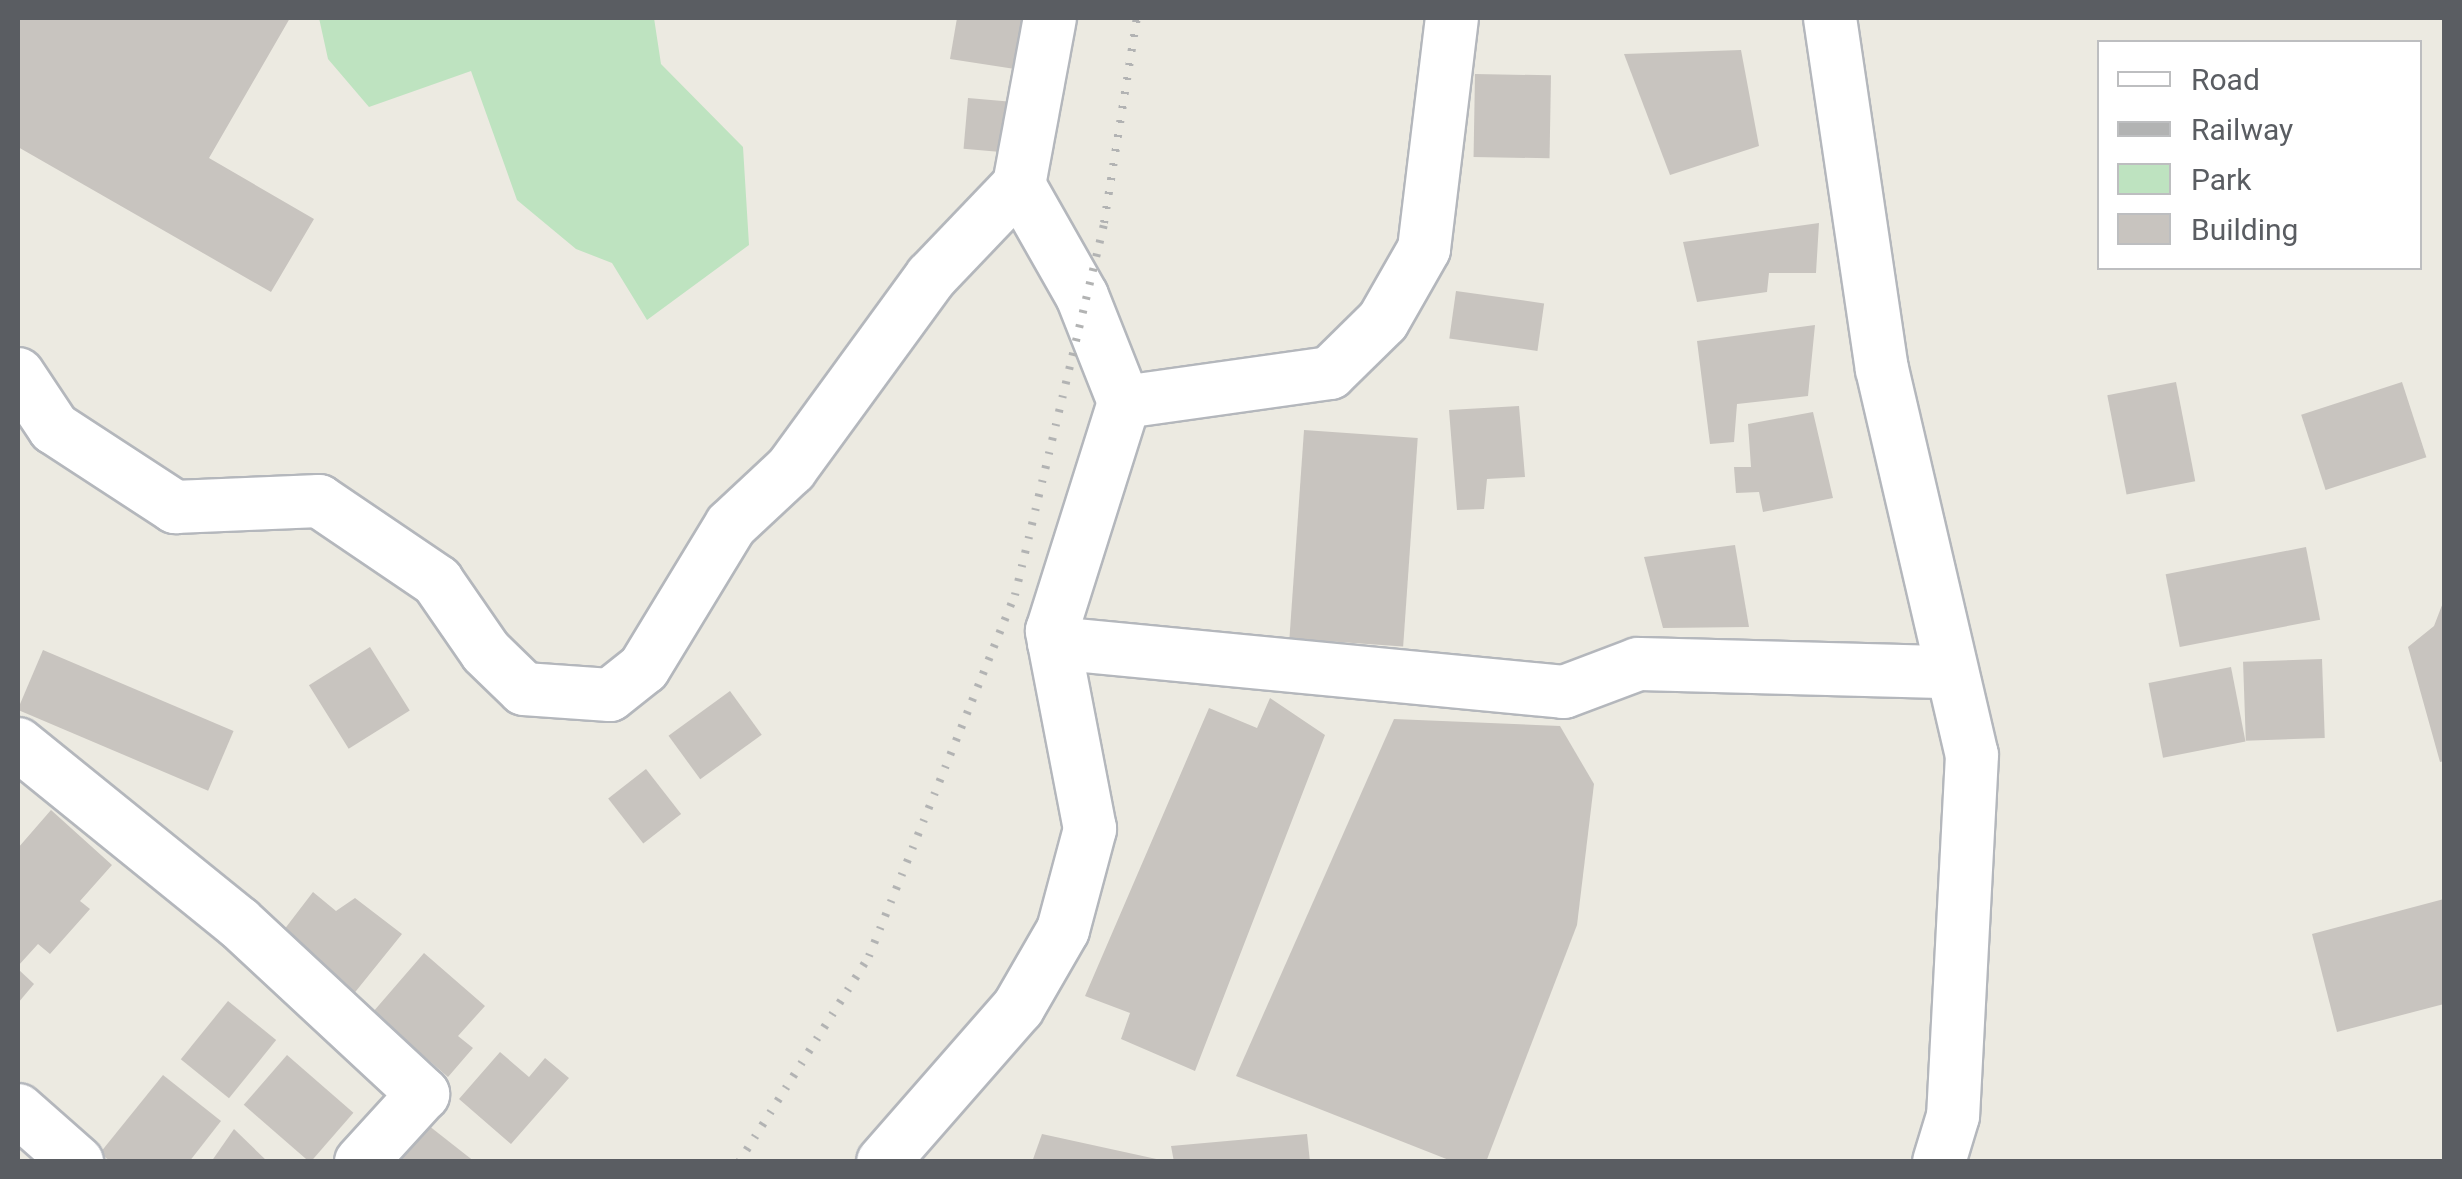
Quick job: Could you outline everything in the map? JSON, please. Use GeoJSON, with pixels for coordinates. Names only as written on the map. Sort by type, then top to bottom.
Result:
{"type":"FeatureCollection","features":[{"type":"Feature","properties":{"kind":"street"},"geometry":{"type":"LineString","coordinates":[[18,374],[54,428],[175,506],[319,501],[438,581],[486,652],[524,690],[610,694],[644,668],[731,525],[791,469],[931,277],[1019,185],[1050,18]]}},
{"type":"Feature","properties":{"kind":"street"},"geometry":{"type":"LineString","coordinates":[[1124,402],[1330,372],[1382,321],[1424,250],[1452,18]]}},
{"type":"Feature","properties":{"kind":"street"},"geometry":{"type":"LineString","coordinates":[[1830,18],[1882,370],[1972,755],[1953,1116],[1939,1162]]}},
{"type":"Feature","properties":{"kind":"street"},"geometry":{"type":"LineString","coordinates":[[884,1162],[1018,1008],[1063,930],[1090,830],[1054,643],[1124,402],[1082,296],[1019,185]]}},
{"type":"Feature","properties":{"kind":"street"},"geometry":{"type":"LineString","coordinates":[[1054,643],[1564,692],[1638,664],[1952,672]]}},
{"type":"Feature","properties":{"kind":"street"},"geometry":{"type":"LineString","coordinates":[[18,744],[238,922],[422,1094],[361,1162]]}},
{"type":"Feature","properties":{"kind":"street"},"geometry":{"type":"LineString","coordinates":[[18,1110],[77,1162]]}},
{"type":"Feature","properties":{"kind":"green space"},"geometry":{"type":"Polygon","coordinates":[[[319,18],[654,18],[661,64],[743,147],[749,245],[647,320],[612,263],[576,249],[517,200],[471,71],[369,107],[328,59],[319,18]]]}},
{"type":"Feature","properties":{"kind":"building"},"geometry":{"type":"Polygon","coordinates":[[[18,18],[290,18],[209,158],[314,219],[271,292],[18,147],[18,18]]]}},
{"type":"Feature","properties":{"kind":"building"},"geometry":{"type":"Polygon","coordinates":[[[957,18],[1023,18],[1015,69],[950,59],[957,18]]]}},
{"type":"Feature","properties":{"kind":"building"},"geometry":{"type":"Polygon","coordinates":[[[1741,50],[1759,146],[1670,175],[1624,54],[1741,50]]]}},
{"type":"Feature","properties":{"kind":"building"},"geometry":{"type":"Polygon","coordinates":[[[1475,74],[1551,75],[1550,158],[1474,157],[1475,74]]]}},
{"type":"Feature","properties":{"kind":"building"},"geometry":{"type":"Polygon","coordinates":[[[968,98],[1011,102],[1006,153],[964,149],[968,98]]]}},
{"type":"Feature","properties":{"kind":"building"},"geometry":{"type":"Polygon","coordinates":[[[1819,223],[1816,273],[1769,273],[1767,292],[1697,302],[1683,242],[1819,223]]]}},
{"type":"Feature","properties":{"kind":"building"},"geometry":{"type":"Polygon","coordinates":[[[1456,291],[1544,303],[1537,351],[1449,339],[1456,291]]]}},
{"type":"Feature","properties":{"kind":"building"},"geometry":{"type":"Polygon","coordinates":[[[1815,325],[1808,396],[1737,404],[1734,442],[1710,444],[1697,341],[1815,325]]]}},
{"type":"Feature","properties":{"kind":"building"},"geometry":{"type":"Polygon","coordinates":[[[2176,382],[2195,481],[2127,495],[2107,395],[2176,382]]]}},
{"type":"Feature","properties":{"kind":"building"},"geometry":{"type":"Polygon","coordinates":[[[2402,382],[2426,457],[2326,490],[2301,415],[2402,382]]]}},
{"type":"Feature","properties":{"kind":"building"},"geometry":{"type":"Polygon","coordinates":[[[1519,406],[1525,477],[1487,479],[1484,509],[1457,510],[1449,410],[1519,406]]]}},
{"type":"Feature","properties":{"kind":"building"},"geometry":{"type":"Polygon","coordinates":[[[1813,412],[1833,498],[1763,512],[1759,492],[1736,493],[1734,467],[1751,467],[1748,424],[1813,412]]]}},
{"type":"Feature","properties":{"kind":"building"},"geometry":{"type":"Polygon","coordinates":[[[1304,430],[1418,438],[1403,646],[1289,638],[1304,430]]]}},
{"type":"Feature","properties":{"kind":"building"},"geometry":{"type":"Polygon","coordinates":[[[1735,545],[1749,627],[1663,628],[1644,557],[1735,545]]]}},
{"type":"Feature","properties":{"kind":"building"},"geometry":{"type":"Polygon","coordinates":[[[2306,547],[2320,620],[2180,647],[2166,574],[2306,547]]]}},
{"type":"Feature","properties":{"kind":"building"},"geometry":{"type":"Polygon","coordinates":[[[2444,600],[2444,761],[2440,762],[2408,647],[2434,626],[2444,600]]]}},
{"type":"Feature","properties":{"kind":"building"},"geometry":{"type":"Polygon","coordinates":[[[370,647],[410,711],[349,749],[309,685],[370,647]]]}},
{"type":"Feature","properties":{"kind":"building"},"geometry":{"type":"Polygon","coordinates":[[[43,650],[234,731],[208,791],[18,710],[43,650]]]}},
{"type":"Feature","properties":{"kind":"building"},"geometry":{"type":"Polygon","coordinates":[[[2322,659],[2325,738],[2246,741],[2243,662],[2322,659]]]}},
{"type":"Feature","properties":{"kind":"building"},"geometry":{"type":"Polygon","coordinates":[[[2231,667],[2246,742],[2163,758],[2149,683],[2231,667]]]}},
{"type":"Feature","properties":{"kind":"building"},"geometry":{"type":"Polygon","coordinates":[[[730,691],[762,735],[700,779],[669,736],[730,691]]]}},
{"type":"Feature","properties":{"kind":"building"},"geometry":{"type":"Polygon","coordinates":[[[1270,698],[1325,735],[1195,1071],[1121,1039],[1130,1013],[1085,996],[1209,708],[1257,728],[1270,698]]]}},
{"type":"Feature","properties":{"kind":"building"},"geometry":{"type":"Polygon","coordinates":[[[1394,719],[1560,726],[1594,784],[1577,925],[1486,1162],[1454,1162],[1236,1076],[1394,719]]]}},
{"type":"Feature","properties":{"kind":"building"},"geometry":{"type":"Polygon","coordinates":[[[646,769],[681,814],[643,843],[608,799],[646,769]]]}},
{"type":"Feature","properties":{"kind":"building"},"geometry":{"type":"Polygon","coordinates":[[[51,810],[112,865],[80,901],[90,909],[50,954],[38,944],[18,966],[18,848],[51,810]]]}},
{"type":"Feature","properties":{"kind":"building"},"geometry":{"type":"Polygon","coordinates":[[[313,892],[336,911],[355,898],[402,934],[352,996],[277,939],[313,892]]]}},
{"type":"Feature","properties":{"kind":"building"},"geometry":{"type":"Polygon","coordinates":[[[2444,899],[2444,1004],[2337,1032],[2312,934],[2444,899]]]}},
{"type":"Feature","properties":{"kind":"building"},"geometry":{"type":"Polygon","coordinates":[[[424,953],[485,1006],[458,1036],[473,1048],[448,1077],[373,1012],[424,953]]]}},
{"type":"Feature","properties":{"kind":"building"},"geometry":{"type":"Polygon","coordinates":[[[18,969],[34,984],[18,1003],[18,969]]]}},
{"type":"Feature","properties":{"kind":"building"},"geometry":{"type":"Polygon","coordinates":[[[228,1001],[276,1040],[229,1098],[181,1059],[228,1001]]]}},
{"type":"Feature","properties":{"kind":"building"},"geometry":{"type":"Polygon","coordinates":[[[500,1052],[529,1077],[545,1058],[569,1078],[511,1144],[459,1099],[500,1052]]]}},
{"type":"Feature","properties":{"kind":"building"},"geometry":{"type":"Polygon","coordinates":[[[287,1055],[353,1113],[309,1162],[244,1105],[287,1055]]]}},
{"type":"Feature","properties":{"kind":"building"},"geometry":{"type":"Polygon","coordinates":[[[163,1075],[221,1121],[189,1162],[111,1162],[100,1153],[163,1075]]]}},
{"type":"Feature","properties":{"kind":"building"},"geometry":{"type":"Polygon","coordinates":[[[419,1118],[475,1162],[384,1162],[419,1118]]]}},
{"type":"Feature","properties":{"kind":"building"},"geometry":{"type":"Polygon","coordinates":[[[234,1129],[268,1162],[211,1162],[234,1129]]]}},
{"type":"Feature","properties":{"kind":"building"},"geometry":{"type":"Polygon","coordinates":[[[1042,1134],[1161,1160],[1161,1162],[1032,1162],[1042,1134]]]}},
{"type":"Feature","properties":{"kind":"building"},"geometry":{"type":"Polygon","coordinates":[[[1307,1134],[1310,1162],[1174,1162],[1171,1146],[1307,1134]]]}},
{"type":"Feature","properties":{"kind":"railway"},"geometry":{"type":"LineString","coordinates":[[739,1162],[869,956],[1015,595],[1104,223],[1137,18]]}}]}
